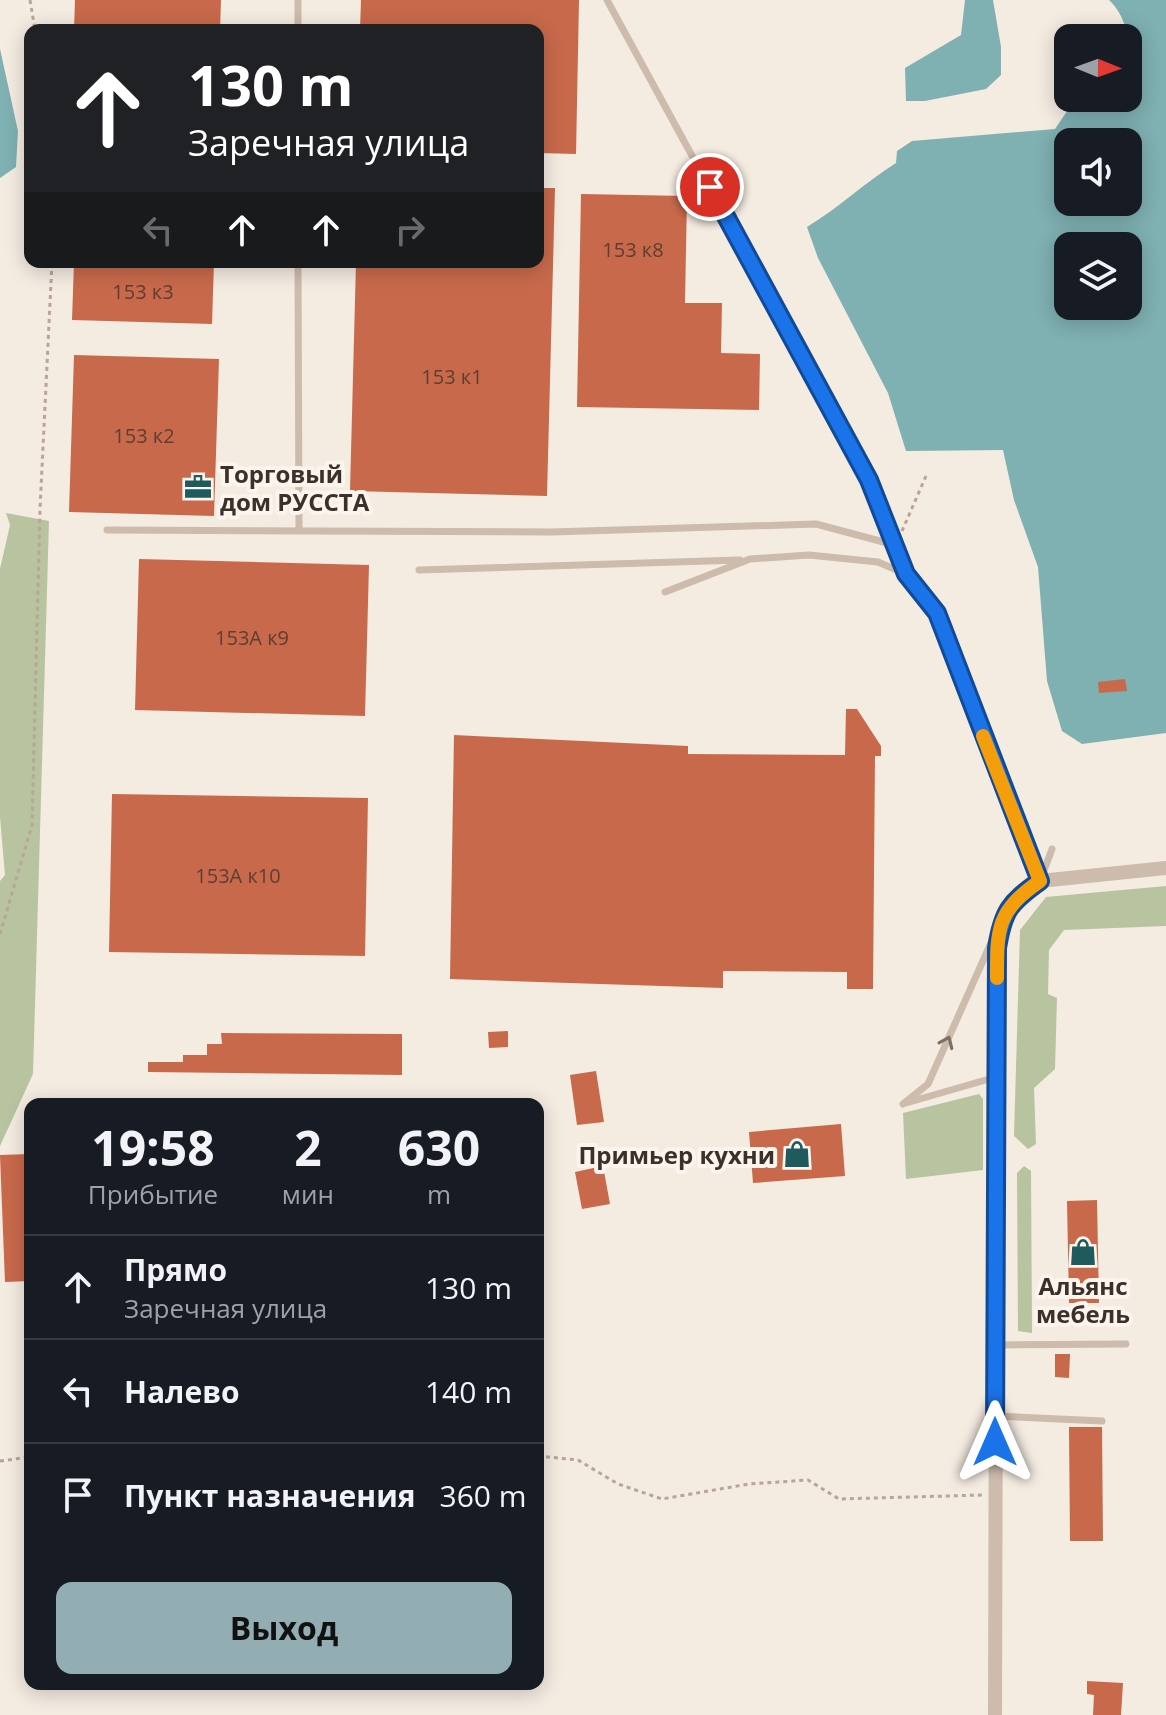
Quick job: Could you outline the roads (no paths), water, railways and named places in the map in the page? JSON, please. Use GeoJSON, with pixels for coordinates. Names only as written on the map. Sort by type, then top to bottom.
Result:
{"type":"FeatureCollection","features":[{"type":"Feature","properties":{"kind":"street"},"geometry":{"type":"LineString","coordinates":[[995,1715],[997,948],[1002,919],[1014,899],[1040,881],[1166,868]]}},
{"type":"Feature","properties":{"kind":"lane"},"geometry":{"type":"LineString","coordinates":[[298,0],[298,24]]}},
{"type":"Feature","properties":{"kind":"lane"},"geometry":{"type":"LineString","coordinates":[[607,0],[869,480],[906,574],[937,613],[1040,881]]}},
{"type":"Feature","properties":{"kind":"lane"},"geometry":{"type":"LineString","coordinates":[[298,268],[299,530]]}},
{"type":"Feature","properties":{"kind":"lane"},"geometry":{"type":"LineString","coordinates":[[107,530],[552,532],[816,524],[895,545]]}},
{"type":"Feature","properties":{"kind":"lane"},"geometry":{"type":"LineString","coordinates":[[419,570],[809,555],[878,562],[906,574]]}},
{"type":"Feature","properties":{"kind":"lane"},"geometry":{"type":"LineString","coordinates":[[665,592],[750,559]]}},
{"type":"Feature","properties":{"kind":"lane"},"geometry":{"type":"LineString","coordinates":[[1040,881],[1052,849]]}},
{"type":"Feature","properties":{"kind":"lane"},"geometry":{"type":"LineString","coordinates":[[996,1077],[903,1104],[928,1084],[1002,919]]}},
{"type":"Feature","properties":{"kind":"lane"},"geometry":{"type":"LineString","coordinates":[[995,1345],[1126,1344]]}},
{"type":"Feature","properties":{"kind":"lane"},"geometry":{"type":"LineString","coordinates":[[995,1416],[1102,1421]]}},
{"type":"Feature","properties":{"kind":"water"},"geometry":{"type":"Polygon","coordinates":[[[965,0],[993,0],[1001,47],[1001,75],[986,89],[925,101],[906,101],[905,68],[961,35],[965,0]]]}},
{"type":"Feature","properties":{"kind":"water"},"geometry":{"type":"Polygon","coordinates":[[[1109,0],[1166,0],[1166,733],[1082,744],[1062,731],[1047,681],[1038,567],[1014,500],[1003,450],[906,451],[888,393],[818,258],[807,227],[896,163],[897,151],[912,141],[1054,129],[1054,216],[1142,216],[1142,128],[1056,128],[1067,112],[1142,112],[1142,24],[1123,22],[1109,0]]]}},
{"type":"Feature","properties":{"kind":"water"},"geometry":{"type":"Polygon","coordinates":[[[0,49],[18,131],[16,167],[0,178],[0,49]]]}},
{"type":"Feature","properties":{"kind":"place","name":"Торговый дом РУССТА"},"geometry":{"type":"Point","coordinates":[198,487]}},
{"type":"Feature","properties":{"kind":"place","name":"Примьер кухни"},"geometry":{"type":"Point","coordinates":[797,1154]}},
{"type":"Feature","properties":{"kind":"place","name":"Альянс мебель"},"geometry":{"type":"Point","coordinates":[1083,1252]}}]}
